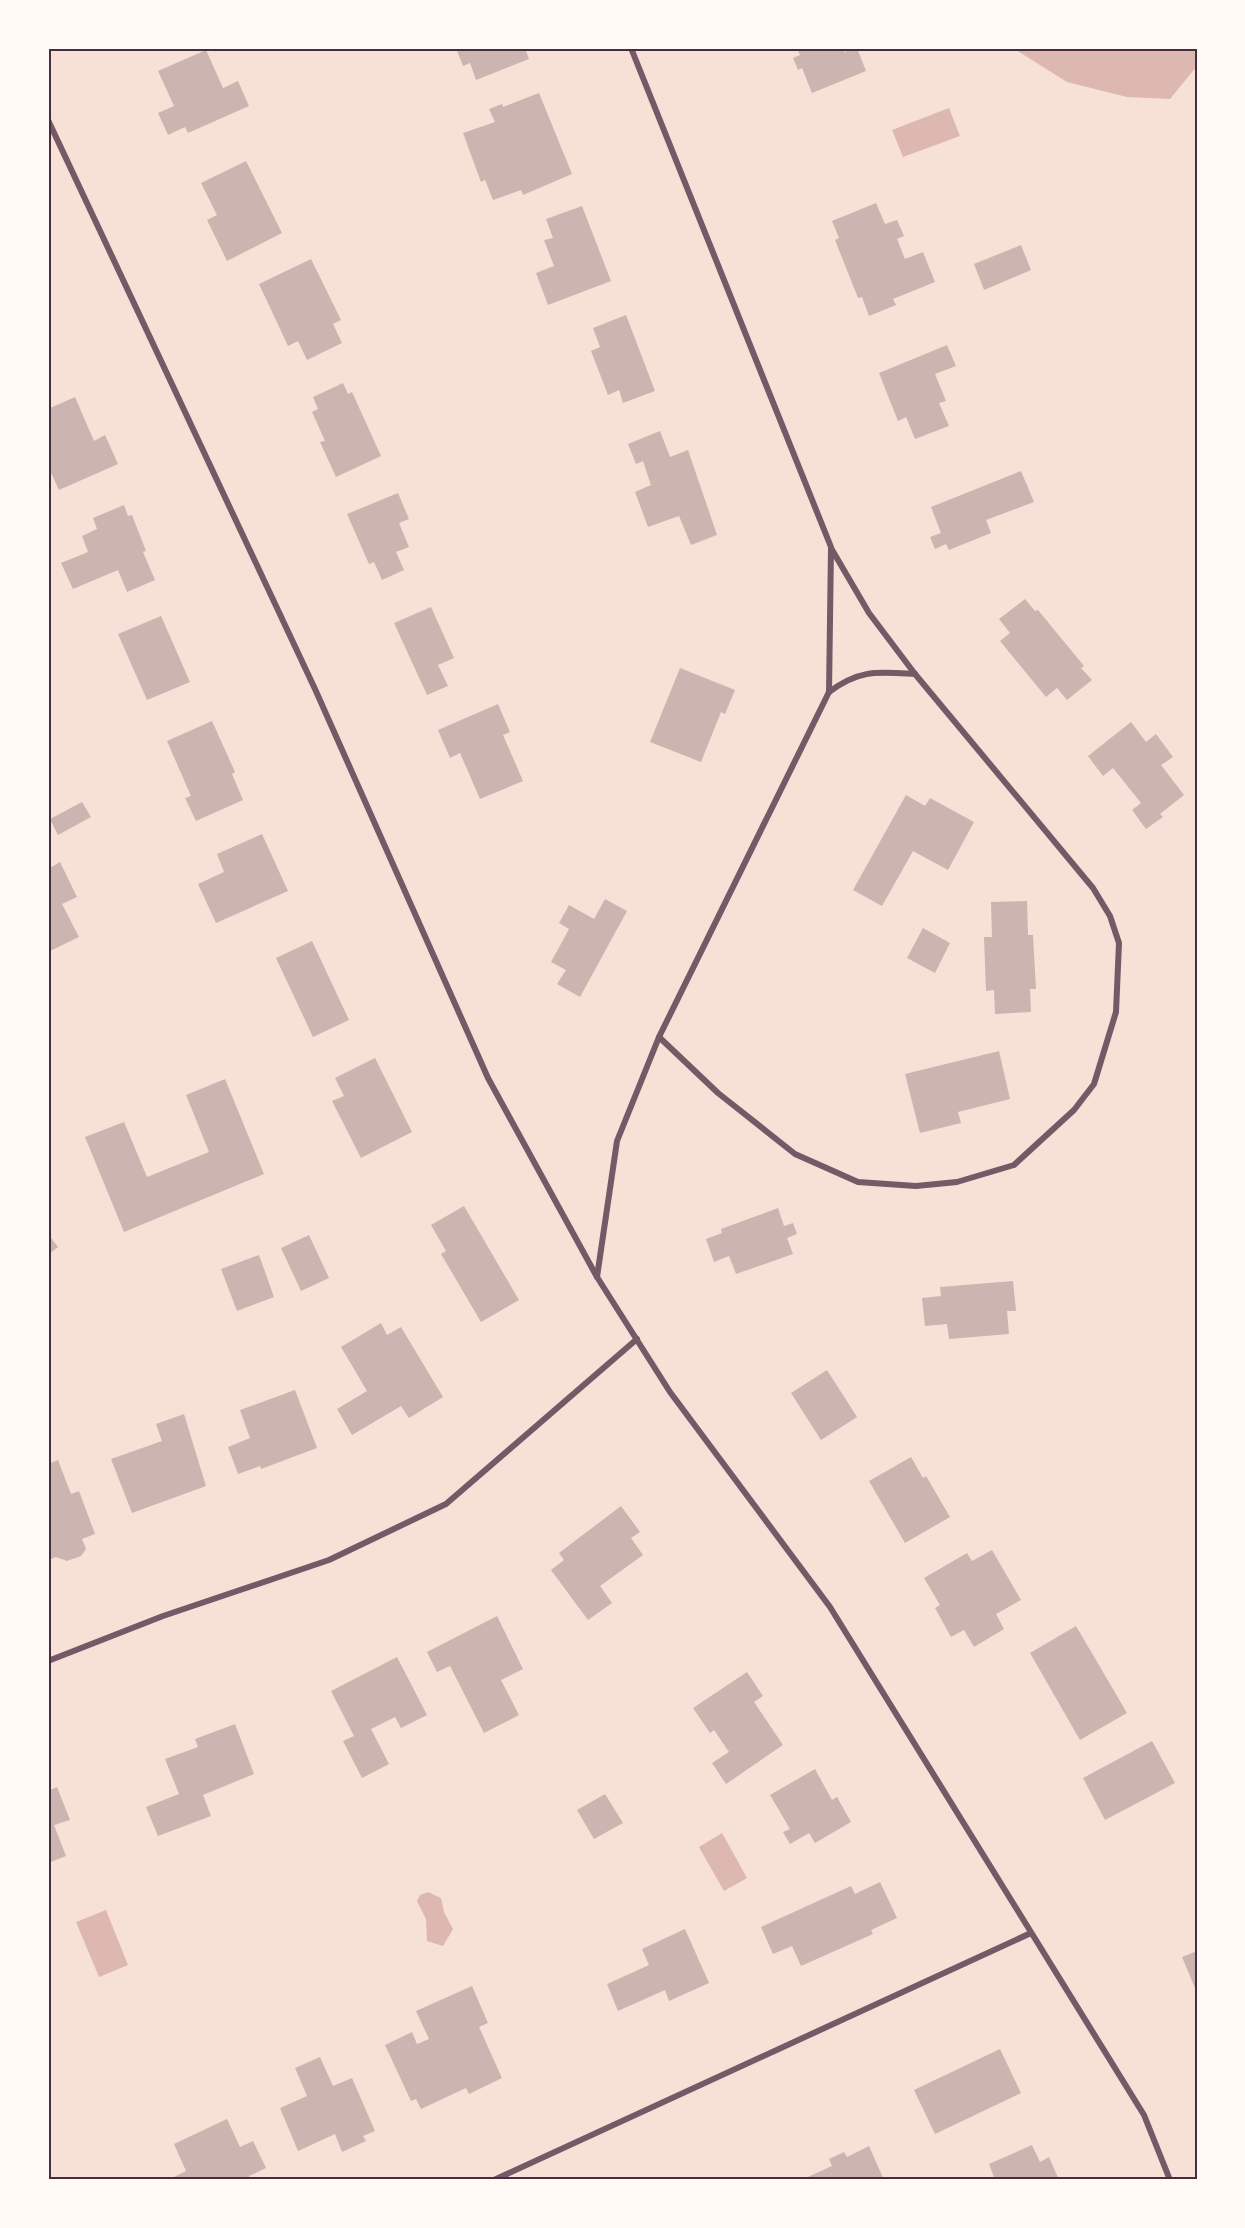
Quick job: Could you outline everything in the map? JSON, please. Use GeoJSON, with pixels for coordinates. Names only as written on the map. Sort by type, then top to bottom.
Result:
{"type":"FeatureCollection","features":[{"type":"Feature","properties":{"kind":"street"},"geometry":{"type":"LineString","coordinates":[[631,48],[831,547],[869,613],[915,674],[1093,888],[1110,916],[1119,943],[1116,1012],[1094,1083],[1074,1110],[1014,1165],[957,1182],[916,1186],[858,1182],[795,1154],[718,1093],[659,1037]]}},
{"type":"Feature","properties":{"kind":"street"},"geometry":{"type":"LineString","coordinates":[[48,120],[315,689],[488,1078],[597,1277],[670,1392],[830,1607],[1144,2115],[1170,2180]]}},
{"type":"Feature","properties":{"kind":"street"},"geometry":{"type":"LineString","coordinates":[[597,1277],[617,1141],[659,1037],[829,692],[831,547]]}},
{"type":"Feature","properties":{"kind":"street"},"geometry":{"type":"LineString","coordinates":[[829,692],[849,677],[880,672],[915,674]]}},
{"type":"Feature","properties":{"kind":"street"},"geometry":{"type":"LineString","coordinates":[[48,1661],[163,1616],[329,1560],[446,1504],[637,1339]]}},
{"type":"Feature","properties":{"kind":"street"},"geometry":{"type":"LineString","coordinates":[[494,2180],[1031,1933]]}},
{"type":"Feature","properties":{"kind":"shaded area"},"geometry":{"type":"Polygon","coordinates":[[[1013,48],[1197,48],[1197,66],[1170,99],[1127,97],[1067,82],[1013,48]]]}},
{"type":"Feature","properties":{"kind":"shaded area"},"geometry":{"type":"Polygon","coordinates":[[[949,108],[960,136],[903,157],[892,130],[949,108]]]}},
{"type":"Feature","properties":{"kind":"shaded area"},"geometry":{"type":"Polygon","coordinates":[[[722,1833],[747,1878],[724,1891],[699,1847],[722,1833]]]}},
{"type":"Feature","properties":{"kind":"shaded area"},"geometry":{"type":"Polygon","coordinates":[[[428,1892],[441,1898],[444,1912],[453,1929],[443,1946],[427,1941],[426,1919],[417,1901],[420,1895],[428,1892]]]}},
{"type":"Feature","properties":{"kind":"shaded area"},"geometry":{"type":"Polygon","coordinates":[[[106,1910],[128,1965],[99,1977],[76,1922],[106,1910]]]}},
{"type":"Feature","properties":{"kind":"building"},"geometry":{"type":"Polygon","coordinates":[[[456,48],[525,48],[529,59],[476,80],[470,63],[463,66],[456,48]]]}},
{"type":"Feature","properties":{"kind":"building"},"geometry":{"type":"Polygon","coordinates":[[[797,48],[843,48],[844,52],[857,48],[866,71],[812,93],[802,68],[798,70],[793,58],[800,55],[797,48]]]}},
{"type":"Feature","properties":{"kind":"building"},"geometry":{"type":"Polygon","coordinates":[[[206,50],[223,88],[238,81],[249,106],[188,133],[185,127],[168,135],[158,113],[174,106],[158,71],[206,50]]]}},
{"type":"Feature","properties":{"kind":"building"},"geometry":{"type":"Polygon","coordinates":[[[539,93],[572,174],[523,195],[521,190],[493,200],[485,180],[481,182],[463,133],[495,122],[489,109],[502,104],[503,107],[539,93]]]}},
{"type":"Feature","properties":{"kind":"building"},"geometry":{"type":"Polygon","coordinates":[[[246,161],[282,233],[227,261],[207,220],[217,215],[201,183],[246,161]]]}},
{"type":"Feature","properties":{"kind":"building"},"geometry":{"type":"Polygon","coordinates":[[[876,203],[885,224],[897,220],[904,236],[897,239],[905,259],[923,252],[935,282],[893,299],[896,305],[869,316],[862,297],[858,298],[835,240],[839,238],[832,221],[876,203]]]}},
{"type":"Feature","properties":{"kind":"building"},"geometry":{"type":"Polygon","coordinates":[[[582,206],[611,281],[548,305],[536,273],[554,266],[544,240],[553,238],[546,219],[582,206]]]}},
{"type":"Feature","properties":{"kind":"building"},"geometry":{"type":"Polygon","coordinates":[[[1021,245],[1031,270],[984,290],[974,264],[1021,245]]]}},
{"type":"Feature","properties":{"kind":"building"},"geometry":{"type":"Polygon","coordinates":[[[311,259],[341,320],[333,324],[342,343],[307,360],[298,341],[288,346],[259,284],[311,259]]]}},
{"type":"Feature","properties":{"kind":"building"},"geometry":{"type":"Polygon","coordinates":[[[626,315],[655,391],[623,403],[619,390],[608,395],[591,351],[600,347],[593,328],[626,315]]]}},
{"type":"Feature","properties":{"kind":"building"},"geometry":{"type":"Polygon","coordinates":[[[947,345],[956,366],[935,374],[946,401],[939,403],[949,426],[915,439],[906,417],[898,421],[879,373],[947,345]]]}},
{"type":"Feature","properties":{"kind":"building"},"geometry":{"type":"Polygon","coordinates":[[[343,383],[348,394],[352,392],[381,456],[336,477],[320,442],[325,441],[312,412],[318,409],[313,397],[343,383]]]}},
{"type":"Feature","properties":{"kind":"building"},"geometry":{"type":"Polygon","coordinates":[[[75,397],[94,441],[105,435],[118,464],[59,490],[48,466],[48,409],[75,397]]]}},
{"type":"Feature","properties":{"kind":"building"},"geometry":{"type":"Polygon","coordinates":[[[660,431],[670,457],[688,450],[717,535],[691,545],[679,516],[648,527],[635,492],[651,485],[643,461],[636,464],[628,444],[660,431]]]}},
{"type":"Feature","properties":{"kind":"building"},"geometry":{"type":"Polygon","coordinates":[[[1021,471],[1034,502],[986,520],[991,533],[949,550],[946,544],[935,549],[930,537],[941,533],[931,507],[1021,471]]]}},
{"type":"Feature","properties":{"kind":"building"},"geometry":{"type":"Polygon","coordinates":[[[398,493],[409,519],[399,523],[409,547],[396,552],[404,570],[382,580],[374,562],[369,564],[347,514],[398,493]]]}},
{"type":"Feature","properties":{"kind":"building"},"geometry":{"type":"Polygon","coordinates":[[[124,505],[128,516],[132,515],[146,551],[143,552],[155,580],[127,592],[118,570],[73,589],[61,563],[88,552],[82,536],[97,529],[93,518],[124,505]]]}},
{"type":"Feature","properties":{"kind":"building"},"geometry":{"type":"Polygon","coordinates":[[[1025,599],[1035,611],[1038,610],[1084,666],[1081,668],[1092,680],[1067,700],[1057,688],[1046,697],[1000,641],[1010,633],[999,619],[1025,599]]]}},
{"type":"Feature","properties":{"kind":"building"},"geometry":{"type":"Polygon","coordinates":[[[431,607],[454,658],[438,665],[448,686],[427,695],[394,623],[431,607]]]}},
{"type":"Feature","properties":{"kind":"building"},"geometry":{"type":"Polygon","coordinates":[[[161,616],[190,682],[147,700],[118,634],[161,616]]]}},
{"type":"Feature","properties":{"kind":"building"},"geometry":{"type":"Polygon","coordinates":[[[680,668],[735,690],[725,714],[721,712],[701,762],[650,742],[680,668]]]}},
{"type":"Feature","properties":{"kind":"building"},"geometry":{"type":"Polygon","coordinates":[[[498,704],[510,732],[503,735],[523,781],[480,799],[460,753],[450,758],[438,730],[498,704]]]}},
{"type":"Feature","properties":{"kind":"building"},"geometry":{"type":"Polygon","coordinates":[[[212,721],[235,772],[232,774],[243,800],[196,821],[185,798],[191,796],[167,741],[212,721]]]}},
{"type":"Feature","properties":{"kind":"building"},"geometry":{"type":"Polygon","coordinates":[[[1131,722],[1146,742],[1156,734],[1173,757],[1161,765],[1184,795],[1160,814],[1163,817],[1146,829],[1132,810],[1141,803],[1113,768],[1103,776],[1088,756],[1131,722]]]}},
{"type":"Feature","properties":{"kind":"building"},"geometry":{"type":"Polygon","coordinates":[[[906,795],[925,806],[930,798],[974,822],[948,870],[913,851],[882,906],[853,890],[906,795]]]}},
{"type":"Feature","properties":{"kind":"building"},"geometry":{"type":"Polygon","coordinates":[[[82,802],[91,817],[58,835],[50,819],[82,802]]]}},
{"type":"Feature","properties":{"kind":"building"},"geometry":{"type":"Polygon","coordinates":[[[262,834],[288,891],[216,923],[198,884],[224,872],[217,854],[262,834]]]}},
{"type":"Feature","properties":{"kind":"building"},"geometry":{"type":"Polygon","coordinates":[[[60,862],[77,897],[62,904],[79,937],[48,952],[48,869],[60,862]]]}},
{"type":"Feature","properties":{"kind":"building"},"geometry":{"type":"Polygon","coordinates":[[[605,899],[627,911],[580,997],[557,984],[566,970],[551,962],[569,929],[559,923],[569,905],[594,919],[605,899]]]}},
{"type":"Feature","properties":{"kind":"building"},"geometry":{"type":"Polygon","coordinates":[[[1027,901],[1028,935],[1033,935],[1036,989],[1030,989],[1031,1012],[995,1014],[994,990],[986,991],[984,937],[992,937],[991,902],[1027,901]]]}},
{"type":"Feature","properties":{"kind":"building"},"geometry":{"type":"Polygon","coordinates":[[[923,928],[950,943],[935,973],[907,958],[923,928]]]}},
{"type":"Feature","properties":{"kind":"building"},"geometry":{"type":"Polygon","coordinates":[[[312,941],[349,1020],[313,1037],[276,958],[312,941]]]}},
{"type":"Feature","properties":{"kind":"building"},"geometry":{"type":"Polygon","coordinates":[[[999,1051],[1010,1099],[958,1112],[961,1123],[920,1133],[905,1074],[999,1051]]]}},
{"type":"Feature","properties":{"kind":"building"},"geometry":{"type":"Polygon","coordinates":[[[375,1058],[412,1132],[361,1158],[332,1101],[344,1096],[335,1078],[375,1058]]]}},
{"type":"Feature","properties":{"kind":"building"},"geometry":{"type":"Polygon","coordinates":[[[225,1079],[264,1174],[124,1232],[85,1137],[124,1122],[147,1177],[209,1152],[186,1095],[225,1079]]]}},
{"type":"Feature","properties":{"kind":"building"},"geometry":{"type":"Polygon","coordinates":[[[464,1206],[519,1300],[481,1322],[441,1254],[446,1251],[431,1225],[464,1206]]]}},
{"type":"Feature","properties":{"kind":"building"},"geometry":{"type":"Polygon","coordinates":[[[778,1208],[784,1226],[793,1223],[797,1234],[787,1238],[793,1254],[736,1274],[729,1256],[714,1262],[706,1239],[722,1233],[721,1229],[778,1208]]]}},
{"type":"Feature","properties":{"kind":"building"},"geometry":{"type":"Polygon","coordinates":[[[48,1234],[58,1247],[48,1255],[48,1234]]]}},
{"type":"Feature","properties":{"kind":"building"},"geometry":{"type":"Polygon","coordinates":[[[309,1235],[329,1278],[301,1291],[281,1248],[309,1235]]]}},
{"type":"Feature","properties":{"kind":"building"},"geometry":{"type":"Polygon","coordinates":[[[259,1255],[274,1297],[237,1311],[221,1269],[259,1255]]]}},
{"type":"Feature","properties":{"kind":"building"},"geometry":{"type":"Polygon","coordinates":[[[1013,1281],[1016,1311],[1007,1311],[1009,1334],[949,1339],[947,1324],[925,1326],[922,1298],[941,1296],[940,1287],[1013,1281]]]}},
{"type":"Feature","properties":{"kind":"building"},"geometry":{"type":"Polygon","coordinates":[[[381,1323],[387,1335],[401,1327],[443,1397],[409,1418],[401,1406],[352,1435],[337,1409],[367,1391],[341,1347],[381,1323]]]}},
{"type":"Feature","properties":{"kind":"building"},"geometry":{"type":"Polygon","coordinates":[[[827,1370],[857,1417],[821,1440],[791,1393],[827,1370]]]}},
{"type":"Feature","properties":{"kind":"building"},"geometry":{"type":"Polygon","coordinates":[[[295,1390],[317,1448],[261,1469],[260,1466],[238,1474],[228,1447],[250,1438],[240,1410],[295,1390]]]}},
{"type":"Feature","properties":{"kind":"building"},"geometry":{"type":"Polygon","coordinates":[[[184,1414],[206,1486],[132,1513],[111,1459],[162,1441],[156,1424],[184,1414]]]}},
{"type":"Feature","properties":{"kind":"building"},"geometry":{"type":"Polygon","coordinates":[[[911,1457],[923,1478],[926,1476],[950,1517],[905,1543],[869,1481],[911,1457]]]}},
{"type":"Feature","properties":{"kind":"building"},"geometry":{"type":"Polygon","coordinates":[[[58,1460],[71,1494],[79,1491],[95,1534],[82,1539],[86,1549],[81,1556],[67,1561],[56,1557],[48,1560],[48,1464],[58,1460]]]}},
{"type":"Feature","properties":{"kind":"building"},"geometry":{"type":"Polygon","coordinates":[[[621,1506],[640,1532],[631,1538],[643,1555],[600,1586],[612,1603],[588,1620],[551,1570],[564,1560],[559,1553],[621,1506]]]}},
{"type":"Feature","properties":{"kind":"building"},"geometry":{"type":"Polygon","coordinates":[[[992,1550],[1021,1600],[996,1614],[1004,1629],[974,1647],[964,1630],[951,1637],[935,1608],[940,1605],[924,1578],[967,1553],[972,1561],[992,1550]]]}},
{"type":"Feature","properties":{"kind":"building"},"geometry":{"type":"Polygon","coordinates":[[[497,1616],[523,1669],[501,1680],[519,1715],[484,1733],[450,1666],[437,1672],[427,1652],[497,1616]]]}},
{"type":"Feature","properties":{"kind":"building"},"geometry":{"type":"Polygon","coordinates":[[[1076,1626],[1127,1713],[1080,1740],[1030,1653],[1076,1626]]]}},
{"type":"Feature","properties":{"kind":"building"},"geometry":{"type":"Polygon","coordinates":[[[397,1657],[427,1715],[401,1728],[395,1717],[371,1729],[389,1764],[362,1778],[343,1741],[354,1736],[331,1691],[397,1657]]]}},
{"type":"Feature","properties":{"kind":"building"},"geometry":{"type":"Polygon","coordinates":[[[747,1672],[763,1696],[754,1702],[783,1745],[726,1784],[712,1763],[729,1752],[714,1730],[710,1733],[693,1708],[747,1672]]]}},
{"type":"Feature","properties":{"kind":"building"},"geometry":{"type":"Polygon","coordinates":[[[235,1724],[254,1774],[203,1795],[211,1816],[158,1836],[146,1807],[179,1794],[165,1759],[198,1747],[195,1739],[235,1724]]]}},
{"type":"Feature","properties":{"kind":"building"},"geometry":{"type":"Polygon","coordinates":[[[1152,1741],[1175,1783],[1105,1820],[1083,1778],[1152,1741]]]}},
{"type":"Feature","properties":{"kind":"building"},"geometry":{"type":"Polygon","coordinates":[[[815,1769],[832,1800],[837,1797],[851,1822],[815,1843],[809,1833],[790,1844],[783,1832],[790,1829],[770,1795],[815,1769]]]}},
{"type":"Feature","properties":{"kind":"building"},"geometry":{"type":"Polygon","coordinates":[[[57,1787],[70,1820],[54,1825],[66,1856],[48,1863],[48,1791],[57,1787]]]}},
{"type":"Feature","properties":{"kind":"building"},"geometry":{"type":"Polygon","coordinates":[[[605,1794],[623,1823],[594,1839],[577,1810],[605,1794]]]}},
{"type":"Feature","properties":{"kind":"building"},"geometry":{"type":"Polygon","coordinates":[[[880,1882],[897,1918],[871,1930],[873,1934],[801,1966],[792,1946],[773,1954],[761,1927],[851,1886],[855,1894],[880,1882]]]}},
{"type":"Feature","properties":{"kind":"building"},"geometry":{"type":"Polygon","coordinates":[[[685,1929],[709,1983],[669,2001],[665,1990],[618,2011],[607,1984],[649,1965],[642,1949],[685,1929]]]}},
{"type":"Feature","properties":{"kind":"building"},"geometry":{"type":"Polygon","coordinates":[[[1197,1951],[1197,1993],[1182,1957],[1197,1951]]]}},
{"type":"Feature","properties":{"kind":"building"},"geometry":{"type":"Polygon","coordinates":[[[472,1986],[488,2023],[479,2027],[502,2078],[469,2094],[466,2088],[421,2109],[416,2099],[411,2101],[385,2045],[412,2032],[417,2044],[429,2039],[416,2011],[472,1986]]]}},
{"type":"Feature","properties":{"kind":"building"},"geometry":{"type":"Polygon","coordinates":[[[1000,2049],[1021,2093],[935,2134],[914,2090],[1000,2049]]]}},
{"type":"Feature","properties":{"kind":"building"},"geometry":{"type":"Polygon","coordinates":[[[320,2057],[333,2086],[352,2078],[375,2131],[363,2136],[366,2141],[342,2152],[335,2134],[298,2151],[280,2108],[307,2096],[295,2068],[320,2057]]]}},
{"type":"Feature","properties":{"kind":"building"},"geometry":{"type":"Polygon","coordinates":[[[227,2119],[240,2147],[253,2141],[266,2168],[249,2176],[251,2180],[173,2180],[172,2178],[186,2171],[174,2144],[227,2119]]]}},
{"type":"Feature","properties":{"kind":"building"},"geometry":{"type":"Polygon","coordinates":[[[1032,2145],[1040,2162],[1049,2157],[1059,2180],[995,2180],[989,2164],[1032,2145]]]}},
{"type":"Feature","properties":{"kind":"building"},"geometry":{"type":"Polygon","coordinates":[[[869,2146],[884,2180],[801,2180],[832,2166],[829,2159],[844,2152],[847,2157],[869,2146]]]}}]}
